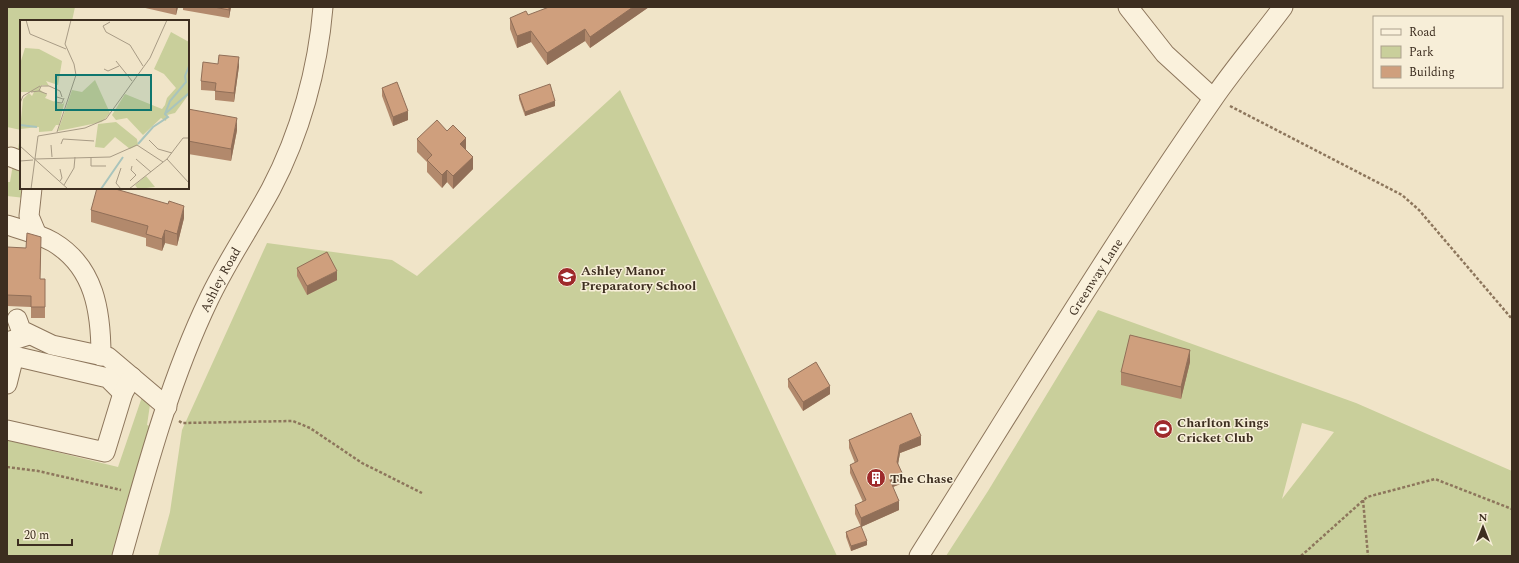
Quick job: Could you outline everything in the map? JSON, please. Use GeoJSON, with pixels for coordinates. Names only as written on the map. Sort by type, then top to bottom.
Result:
{"type":"FeatureCollection","features":[{"type":"Feature","properties":{"kind":"street","name":"Ashley Road"},"geometry":{"type":"LineString","coordinates":[[122,556],[166,408],[183,358],[209,298],[271,189],[293,138],[302,112],[315,57],[323,7]]}},
{"type":"Feature","properties":{"kind":"street"},"geometry":{"type":"LineString","coordinates":[[1128,7],[1164,54],[1213,98]]}},
{"type":"Feature","properties":{"kind":"street","name":"Greenway Lane"},"geometry":{"type":"LineString","coordinates":[[919,556],[1068,318],[1213,98],[1284,7]]}},
{"type":"Feature","properties":{"kind":"street"},"geometry":{"type":"LineString","coordinates":[[32,189],[30,216],[37,235]]}},
{"type":"Feature","properties":{"kind":"street"},"geometry":{"type":"LineString","coordinates":[[7,225],[37,235],[54,243],[70,255],[90,281],[100,318],[101,356]]}},
{"type":"Feature","properties":{"kind":"street"},"geometry":{"type":"LineString","coordinates":[[17,319],[21,330],[52,345],[108,357],[128,385]]}},
{"type":"Feature","properties":{"kind":"street"},"geometry":{"type":"LineString","coordinates":[[7,342],[29,335]]}},
{"type":"Feature","properties":{"kind":"street"},"geometry":{"type":"LineString","coordinates":[[7,380],[14,356],[108,378],[128,385],[166,408]]}},
{"type":"Feature","properties":{"kind":"street"},"geometry":{"type":"LineString","coordinates":[[7,430],[105,452],[128,385]]}},
{"type":"Feature","properties":{"kind":"path"},"geometry":{"type":"LineString","coordinates":[[1213,98],[1402,194],[1419,210],[1512,319]]}},
{"type":"Feature","properties":{"kind":"path"},"geometry":{"type":"LineString","coordinates":[[166,408],[182,423],[293,421],[310,428],[362,463],[422,493]]}},
{"type":"Feature","properties":{"kind":"path"},"geometry":{"type":"LineString","coordinates":[[1301,556],[1366,497],[1435,480],[1512,509]]}},
{"type":"Feature","properties":{"kind":"path"},"geometry":{"type":"LineString","coordinates":[[1363,500],[1368,556]]}},
{"type":"Feature","properties":{"kind":"green space"},"geometry":{"type":"Polygon","coordinates":[[[7,7],[75,7],[72,20],[20,20],[20,130],[7,127],[7,7]]]}},
{"type":"Feature","properties":{"kind":"green space","name":"Ashley Manor Preparatory School"},"geometry":{"type":"Polygon","coordinates":[[[620,90],[837,556],[158,556],[170,512],[182,430],[267,243],[392,260],[417,276],[620,90]]]}},
{"type":"Feature","properties":{"kind":"green space"},"geometry":{"type":"Polygon","coordinates":[[[20,136],[20,150],[18,149],[20,136]]]}},
{"type":"Feature","properties":{"kind":"green space"},"geometry":{"type":"Polygon","coordinates":[[[13,164],[20,167],[20,189],[26,189],[25,198],[7,196],[7,182],[10,182],[13,164]]]}},
{"type":"Feature","properties":{"kind":"green space","name":"Charlton Kings Cricket Club"},"geometry":{"type":"Polygon","coordinates":[[[1098,310],[1356,403],[1512,471],[1512,556],[946,556],[988,491],[1098,310]],[[1302,423],[1282,499],[1334,432],[1302,423]]]}},
{"type":"Feature","properties":{"kind":"green space"},"geometry":{"type":"Polygon","coordinates":[[[143,394],[151,398],[147,425],[157,429],[120,556],[7,556],[7,440],[118,467],[143,394]]]}},
{"type":"Feature","properties":{"kind":"building"},"geometry":{"type":"Polygon","coordinates":[[[214,7],[229,7],[229,10],[214,7]]]}},
{"type":"Feature","properties":{"kind":"building"},"geometry":{"type":"Polygon","coordinates":[[[549,7],[633,7],[590,37],[585,29],[547,53],[531,31],[517,36],[510,18],[526,11],[528,15],[549,7]]]}},
{"type":"Feature","properties":{"kind":"building"},"geometry":{"type":"Polygon","coordinates":[[[219,55],[239,57],[234,93],[215,91],[216,83],[201,81],[203,62],[218,64],[219,55]]]}},
{"type":"Feature","properties":{"kind":"building"},"geometry":{"type":"Polygon","coordinates":[[[397,82],[408,111],[393,117],[382,88],[397,82]]]}},
{"type":"Feature","properties":{"kind":"building"},"geometry":{"type":"Polygon","coordinates":[[[550,84],[555,101],[525,112],[519,95],[550,84]]]}},
{"type":"Feature","properties":{"kind":"building"},"geometry":{"type":"Polygon","coordinates":[[[189,109],[237,118],[231,149],[189,141],[189,109]]]}},
{"type":"Feature","properties":{"kind":"building"},"geometry":{"type":"Polygon","coordinates":[[[437,120],[447,131],[453,125],[466,138],[460,144],[473,157],[453,176],[447,170],[442,175],[427,160],[432,155],[417,139],[437,120]]]}},
{"type":"Feature","properties":{"kind":"building"},"geometry":{"type":"Polygon","coordinates":[[[97,189],[116,189],[168,204],[169,201],[184,206],[177,234],[165,230],[162,239],[146,234],[148,226],[91,210],[97,189]]]}},
{"type":"Feature","properties":{"kind":"building"},"geometry":{"type":"Polygon","coordinates":[[[27,233],[41,237],[40,279],[45,279],[45,307],[31,307],[31,296],[7,295],[7,247],[26,248],[27,233]]]}},
{"type":"Feature","properties":{"kind":"building"},"geometry":{"type":"Polygon","coordinates":[[[327,252],[337,271],[307,286],[297,268],[327,252]]]}},
{"type":"Feature","properties":{"kind":"building"},"geometry":{"type":"Polygon","coordinates":[[[1130,335],[1190,350],[1181,387],[1121,372],[1130,335]]]}},
{"type":"Feature","properties":{"kind":"building"},"geometry":{"type":"Polygon","coordinates":[[[816,362],[830,386],[803,402],[788,379],[816,362]]]}},
{"type":"Feature","properties":{"kind":"building","name":"The Chase"},"geometry":{"type":"Polygon","coordinates":[[[911,413],[921,436],[900,445],[897,462],[903,475],[890,480],[899,501],[861,518],[855,505],[866,500],[850,465],[858,461],[849,440],[911,413]]]}},
{"type":"Feature","properties":{"kind":"building"},"geometry":{"type":"Polygon","coordinates":[[[861,526],[867,541],[851,546],[846,532],[861,526]]]}},
{"type":"Feature","properties":{"kind":"place","name":"Ashley Manor Preparatory School"},"geometry":{"type":"Point","coordinates":[567,277]}},
{"type":"Feature","properties":{"kind":"place","name":"Charlton Kings Cricket Club"},"geometry":{"type":"Point","coordinates":[1163,429]}},
{"type":"Feature","properties":{"kind":"place","name":"The Chase"},"geometry":{"type":"Point","coordinates":[876,478]}}]}
